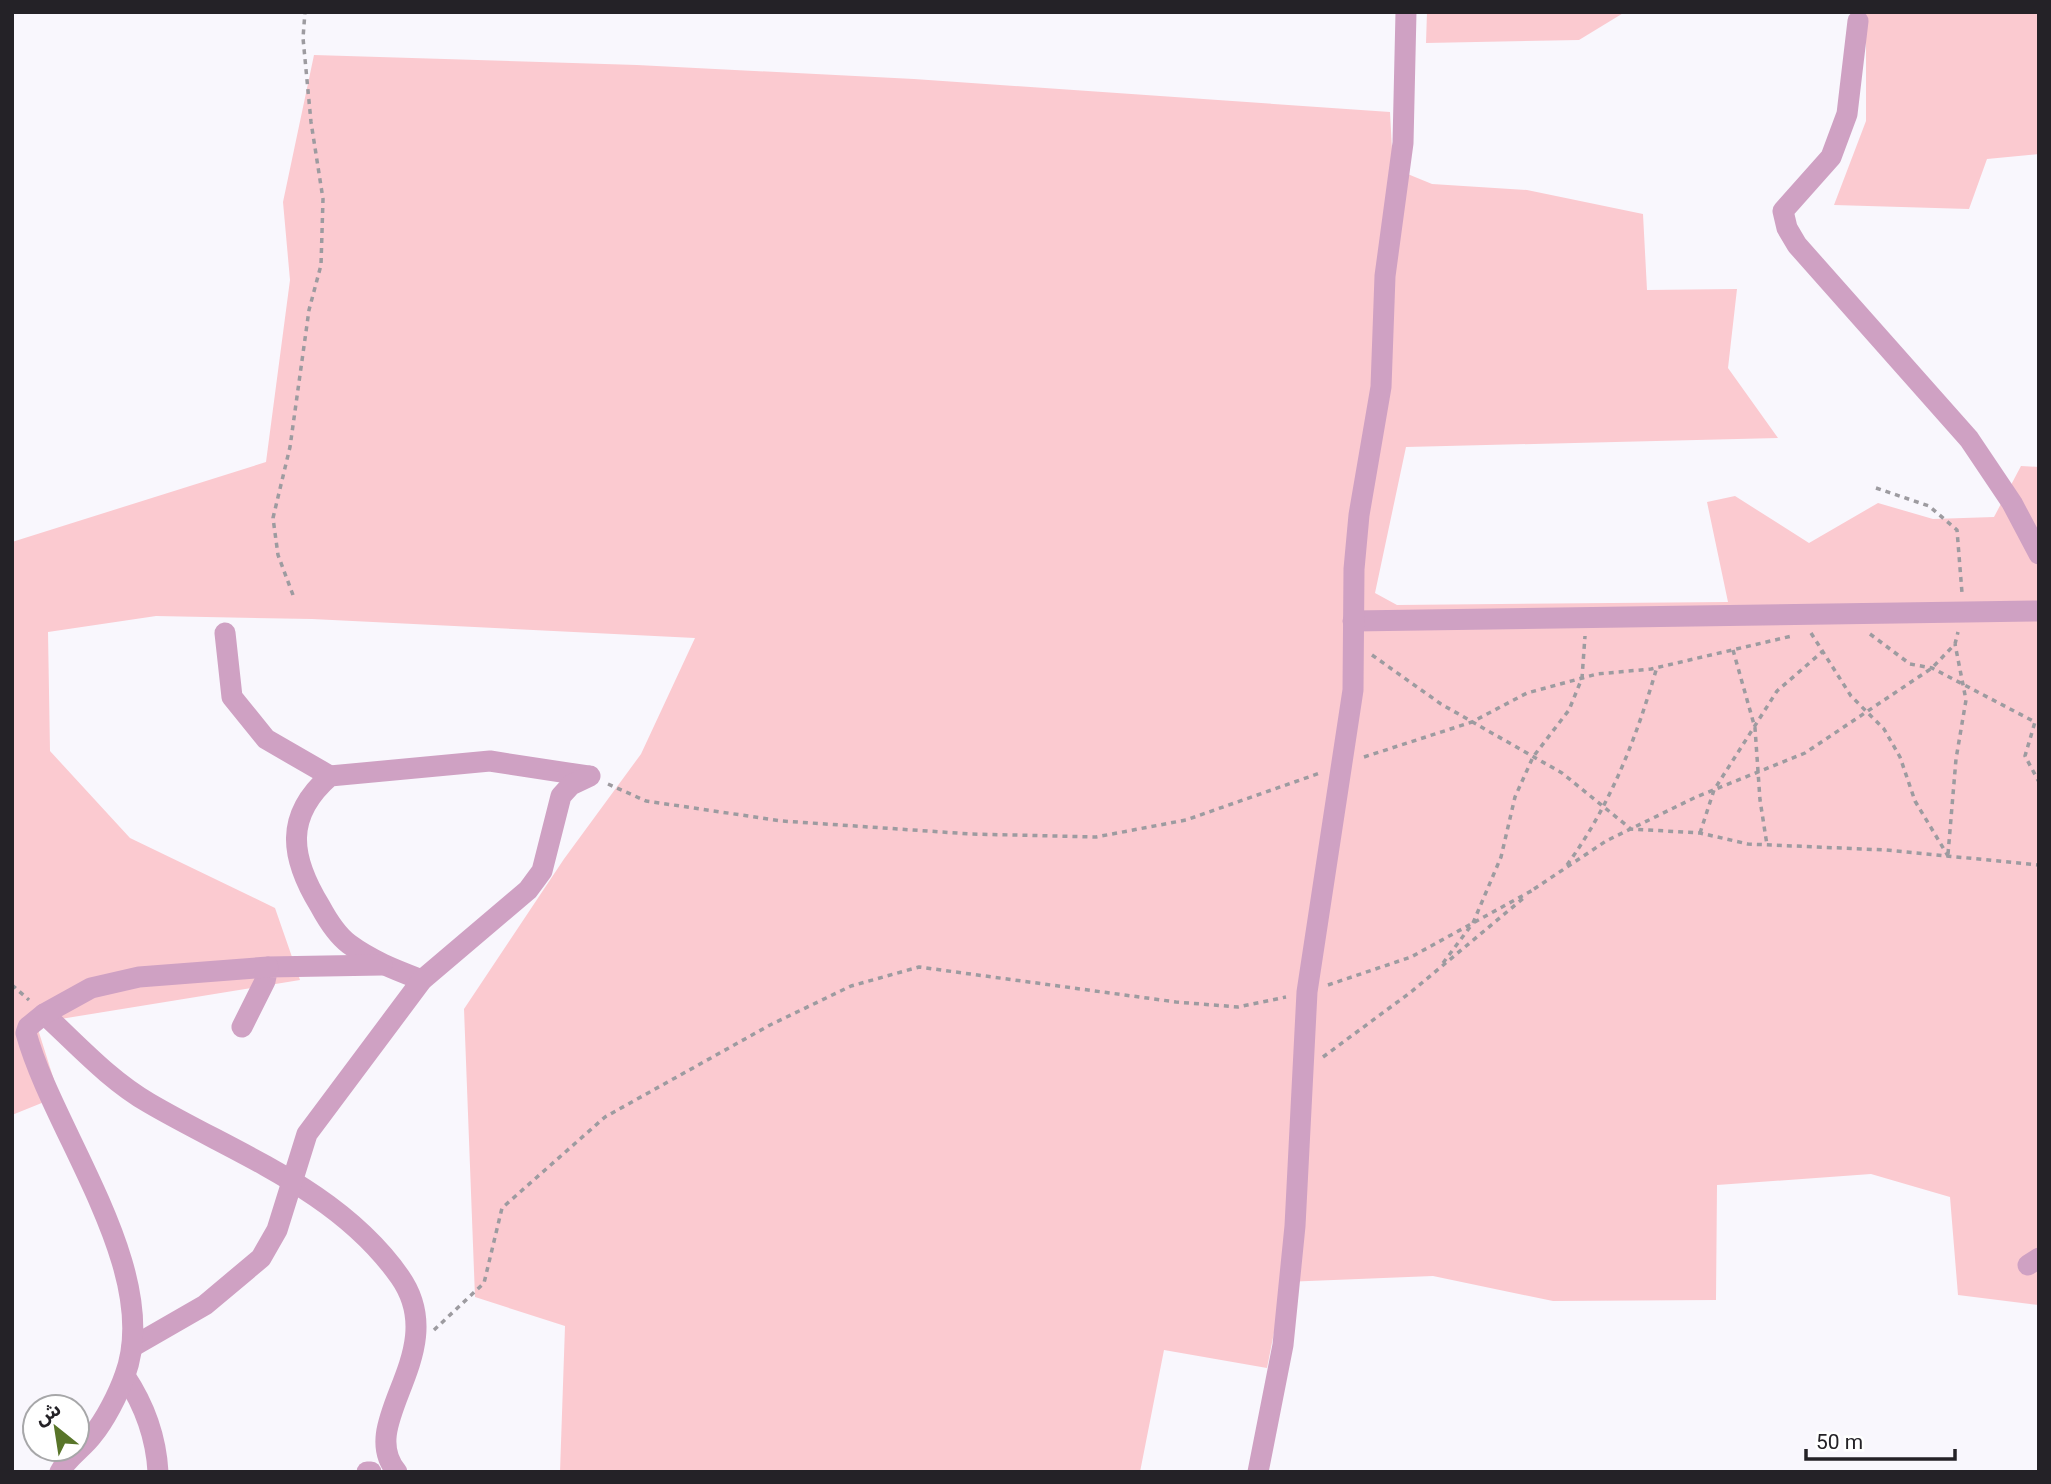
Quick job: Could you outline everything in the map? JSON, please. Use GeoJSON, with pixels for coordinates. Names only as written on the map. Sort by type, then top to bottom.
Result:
{"type":"FeatureCollection","features":[{"type":"Feature","properties":{"kind":"street"},"geometry":{"type":"LineString","coordinates":[[1258,1472],[1283,1345],[1295,1226],[1307,992],[1353,690],[1353,621],[1359,515],[1381,387],[1385,276],[1403,143],[1406,12]]}},
{"type":"Feature","properties":{"kind":"street"},"geometry":{"type":"LineString","coordinates":[[1858,21],[1847,114],[1831,157],[1783,211],[1787,228],[1797,245],[1856,314],[1969,439],[2012,503],[2039,554]]}},
{"type":"Feature","properties":{"kind":"street"},"geometry":{"type":"LineString","coordinates":[[1353,621],[1586,620],[2039,611]]}},
{"type":"Feature","properties":{"kind":"street"},"geometry":{"type":"LineString","coordinates":[[225,633],[232,697],[266,739],[330,776],[490,761],[590,776]]}},
{"type":"Feature","properties":{"kind":"street"},"geometry":{"type":"LineString","coordinates":[[330,776],[313,792],[296,827],[297,860],[314,897],[347,943],[382,965],[422,980]]}},
{"type":"Feature","properties":{"kind":"street"},"geometry":{"type":"LineString","coordinates":[[132,1347],[205,1305],[261,1258],[277,1230],[307,1134],[344,1080],[422,980],[528,891],[542,871],[561,796],[571,785],[590,776]]}},
{"type":"Feature","properties":{"kind":"street"},"geometry":{"type":"LineString","coordinates":[[60,1472],[95,1433],[125,1376],[132,1347],[129,1301],[116,1234],[42,1081],[26,1033],[28,1027],[44,1014],[90,988],[139,977],[268,967],[382,965]]}},
{"type":"Feature","properties":{"kind":"street"},"geometry":{"type":"LineString","coordinates":[[242,1027],[268,967]]}},
{"type":"Feature","properties":{"kind":"street"},"geometry":{"type":"LineString","coordinates":[[44,1014],[132,1092],[291,1180],[354,1226],[399,1276],[410,1296],[416,1324],[415,1348],[403,1387],[386,1421],[387,1450],[397,1472]]}},
{"type":"Feature","properties":{"kind":"street"},"geometry":{"type":"LineString","coordinates":[[125,1376],[145,1412],[156,1445],[158,1472]]}},
{"type":"Feature","properties":{"kind":"path"},"geometry":{"type":"LineString","coordinates":[[293,595],[278,555],[273,518],[290,447],[309,310],[321,265],[323,199],[303,38],[305,12]]}},
{"type":"Feature","properties":{"kind":"path"},"geometry":{"type":"LineString","coordinates":[[1875,488],[1929,506],[1957,530],[1963,612],[1955,645],[1966,701],[1956,759],[1948,856]]}},
{"type":"Feature","properties":{"kind":"path"},"geometry":{"type":"LineString","coordinates":[[1438,969],[1473,923],[1501,857],[1515,797],[1533,757],[1569,710],[1581,678],[1586,620]]}},
{"type":"Feature","properties":{"kind":"path"},"geometry":{"type":"LineString","coordinates":[[590,776],[646,801],[782,821],[971,834],[1096,836],[1186,820],[1472,722],[1527,693],[1581,678],[1657,667],[1822,630]]}},
{"type":"Feature","properties":{"kind":"path"},"geometry":{"type":"LineString","coordinates":[[1865,631],[1910,664],[1932,668],[2037,722],[2025,756],[2039,782]]}},
{"type":"Feature","properties":{"kind":"path"},"geometry":{"type":"LineString","coordinates":[[1811,632],[1864,712],[1884,729],[1899,757],[1915,802],[1948,856]]}},
{"type":"Feature","properties":{"kind":"path"},"geometry":{"type":"LineString","coordinates":[[1354,643],[1441,704],[1562,773],[1631,829],[1700,833],[1767,845],[1948,856],[2039,865]]}},
{"type":"Feature","properties":{"kind":"path"},"geometry":{"type":"LineString","coordinates":[[415,1348],[484,1283],[502,1208],[605,1117],[770,1025],[851,986],[919,967],[1176,1002],[1238,1007],[1307,992],[1411,957],[1534,890],[1631,829],[1714,790],[1805,753],[1864,712],[1890,699],[1932,668],[1955,645]]}},
{"type":"Feature","properties":{"kind":"path"},"geometry":{"type":"LineString","coordinates":[[1733,650],[1755,728],[1760,800],[1767,845]]}},
{"type":"Feature","properties":{"kind":"path"},"geometry":{"type":"LineString","coordinates":[[1700,833],[1714,790],[1777,691],[1822,652]]}},
{"type":"Feature","properties":{"kind":"path"},"geometry":{"type":"LineString","coordinates":[[1564,870],[1595,826],[1604,807],[1637,733],[1657,667]]}},
{"type":"Feature","properties":{"kind":"path"},"geometry":{"type":"LineString","coordinates":[[1304,1070],[1438,969],[1534,890]]}},
{"type":"Feature","properties":{"kind":"shaded area"},"geometry":{"type":"Polygon","coordinates":[[[1427,12],[1625,12],[1579,40],[1426,43],[1427,12]]]}},
{"type":"Feature","properties":{"kind":"shaded area"},"geometry":{"type":"Polygon","coordinates":[[[1866,12],[2039,12],[2039,154],[1987,159],[1969,209],[1834,205],[1866,121],[1866,12]]]}},
{"type":"Feature","properties":{"kind":"shaded area"},"geometry":{"type":"Polygon","coordinates":[[[314,55],[637,65],[914,79],[1390,112],[1393,168],[1432,184],[1527,190],[1643,214],[1647,290],[1737,289],[1728,368],[1778,438],[1406,447],[1375,593],[1397,605],[1728,602],[1707,502],[1735,496],[1809,543],[1878,503],[1933,519],[1994,517],[2021,466],[2039,467],[2039,1305],[1958,1295],[1950,1197],[1871,1174],[1717,1185],[1716,1300],[1553,1301],[1433,1276],[1284,1282],[1267,1368],[1164,1350],[1140,1472],[560,1472],[565,1326],[475,1297],[464,1009],[564,859],[641,754],[695,638],[312,619],[156,616],[48,632],[50,751],[130,838],[275,908],[300,980],[36,1023],[59,1096],[12,1115],[12,542],[266,462],[290,280],[283,202],[314,55]]]}}]}
